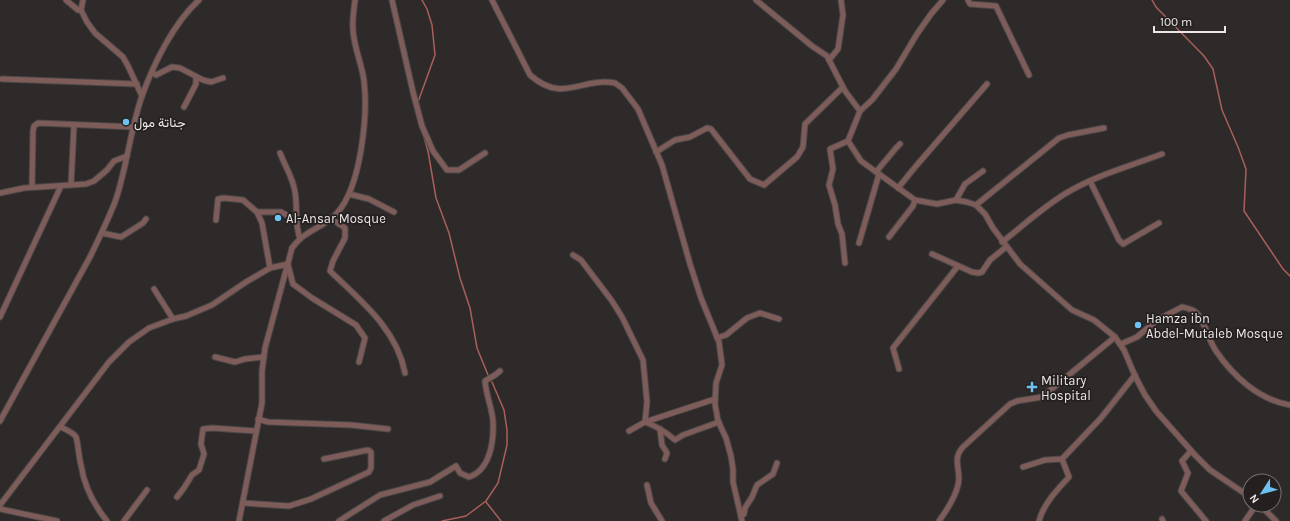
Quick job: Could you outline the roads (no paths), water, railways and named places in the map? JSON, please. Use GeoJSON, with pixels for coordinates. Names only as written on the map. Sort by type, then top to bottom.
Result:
{"type":"FeatureCollection","features":[{"type":"Feature","properties":{"kind":"street"},"geometry":{"type":"LineString","coordinates":[[66,0],[78,10],[81,10]]}},
{"type":"Feature","properties":{"kind":"street"},"geometry":{"type":"LineString","coordinates":[[83,0],[81,10],[87,22],[95,32],[123,57],[142,96]]}},
{"type":"Feature","properties":{"kind":"street"},"geometry":{"type":"LineString","coordinates":[[0,421],[91,255],[102,232],[115,201],[142,96],[162,50],[189,9],[199,0]]}},
{"type":"Feature","properties":{"kind":"street"},"geometry":{"type":"LineString","coordinates":[[239,521],[262,403],[262,371],[264,357],[272,321],[292,248],[300,239],[332,219],[338,213],[349,194],[353,183],[363,139],[366,106],[364,80],[353,30],[355,0]]}},
{"type":"Feature","properties":{"kind":"street"},"geometry":{"type":"LineString","coordinates":[[392,0],[422,126],[433,151],[446,170],[459,170],[486,153]]}},
{"type":"Feature","properties":{"kind":"street"},"geometry":{"type":"LineString","coordinates":[[492,0],[530,75],[548,87],[561,89],[602,82],[615,83],[638,109],[668,185],[690,264],[701,298],[717,338],[722,365],[716,383],[715,399],[719,422],[726,438],[731,456],[733,482],[742,519]]}},
{"type":"Feature","properties":{"kind":"street"},"geometry":{"type":"LineString","coordinates":[[756,0],[812,46],[827,56],[843,87],[860,111]]}},
{"type":"Feature","properties":{"kind":"street"},"geometry":{"type":"LineString","coordinates":[[829,60],[838,49],[842,15],[841,0]]}},
{"type":"Feature","properties":{"kind":"street"},"geometry":{"type":"LineString","coordinates":[[845,263],[842,234],[835,214],[835,205],[829,184],[833,169],[830,149],[848,141],[860,111],[872,100],[896,69],[917,34],[943,0]]}},
{"type":"Feature","properties":{"kind":"street"},"geometry":{"type":"LineString","coordinates":[[968,0],[970,4],[996,6],[1029,75]]}},
{"type":"Feature","properties":{"kind":"street"},"geometry":{"type":"LineString","coordinates":[[152,72],[156,75],[172,67],[180,68],[196,78],[211,82],[223,78]]}},
{"type":"Feature","properties":{"kind":"street"},"geometry":{"type":"LineString","coordinates":[[2,79],[136,82],[143,84],[150,78]]}},
{"type":"Feature","properties":{"kind":"street"},"geometry":{"type":"LineString","coordinates":[[184,107],[196,84],[196,78]]}},
{"type":"Feature","properties":{"kind":"street"},"geometry":{"type":"LineString","coordinates":[[898,188],[987,84]]}},
{"type":"Feature","properties":{"kind":"street"},"geometry":{"type":"LineString","coordinates":[[656,152],[675,140],[690,137],[707,128],[711,129],[750,179],[764,185],[797,157],[803,147],[805,124],[843,87]]}},
{"type":"Feature","properties":{"kind":"street"},"geometry":{"type":"LineString","coordinates":[[32,187],[34,126],[38,123],[134,127]]}},
{"type":"Feature","properties":{"kind":"street"},"geometry":{"type":"LineString","coordinates":[[72,185],[74,125]]}},
{"type":"Feature","properties":{"kind":"street"},"geometry":{"type":"LineString","coordinates":[[976,205],[1059,138],[1104,128]]}},
{"type":"Feature","properties":{"kind":"street"},"geometry":{"type":"LineString","coordinates":[[848,141],[861,161],[915,200],[937,204],[956,200],[976,205],[985,214],[1002,242],[1020,264],[1072,310],[1094,320],[1115,337],[1121,344],[1135,375],[1156,411],[1210,470],[1242,492]]}},
{"type":"Feature","properties":{"kind":"street"},"geometry":{"type":"LineString","coordinates":[[859,243],[878,173],[900,144]]}},
{"type":"Feature","properties":{"kind":"street"},"geometry":{"type":"LineString","coordinates":[[280,153],[291,177],[295,192],[296,220],[300,239]]}},
{"type":"Feature","properties":{"kind":"street"},"geometry":{"type":"LineString","coordinates":[[1002,242],[1048,205],[1068,192],[1090,181],[1162,154]]}},
{"type":"Feature","properties":{"kind":"street"},"geometry":{"type":"LineString","coordinates":[[0,193],[32,187],[86,184],[94,181],[107,170],[114,161],[127,156]]}},
{"type":"Feature","properties":{"kind":"street"},"geometry":{"type":"LineString","coordinates":[[956,200],[965,184],[982,171]]}},
{"type":"Feature","properties":{"kind":"street"},"geometry":{"type":"LineString","coordinates":[[1090,181],[1119,240],[1123,244],[1159,223]]}},
{"type":"Feature","properties":{"kind":"street"},"geometry":{"type":"LineString","coordinates":[[0,317],[61,186]]}},
{"type":"Feature","properties":{"kind":"street"},"geometry":{"type":"LineString","coordinates":[[349,194],[369,199],[387,207],[394,212]]}},
{"type":"Feature","properties":{"kind":"street"},"geometry":{"type":"LineString","coordinates":[[216,220],[218,199],[224,198],[243,200],[257,212],[262,223],[270,268]]}},
{"type":"Feature","properties":{"kind":"street"},"geometry":{"type":"LineString","coordinates":[[889,237],[913,206],[915,200]]}},
{"type":"Feature","properties":{"kind":"street"},"geometry":{"type":"LineString","coordinates":[[257,212],[281,212],[296,220]]}},
{"type":"Feature","properties":{"kind":"street"},"geometry":{"type":"LineString","coordinates":[[102,232],[121,237],[144,223],[146,219]]}},
{"type":"Feature","properties":{"kind":"street"},"geometry":{"type":"LineString","coordinates":[[332,219],[345,228],[345,238],[333,261],[330,271],[371,310],[397,347],[402,360],[404,373]]}},
{"type":"Feature","properties":{"kind":"street"},"geometry":{"type":"LineString","coordinates":[[932,254],[972,272],[978,273],[982,272],[990,260],[1006,247]]}},
{"type":"Feature","properties":{"kind":"street"},"geometry":{"type":"LineString","coordinates":[[572,255],[581,260],[612,301],[622,317],[643,360],[646,402],[645,422]]}},
{"type":"Feature","properties":{"kind":"street"},"geometry":{"type":"LineString","coordinates":[[0,506],[109,362],[129,342],[149,328],[186,316],[212,305],[270,268],[288,264]]}},
{"type":"Feature","properties":{"kind":"street"},"geometry":{"type":"LineString","coordinates":[[288,264],[293,284],[312,298],[356,325],[365,338],[359,362]]}},
{"type":"Feature","properties":{"kind":"street"},"geometry":{"type":"LineString","coordinates":[[899,369],[893,348],[958,266]]}},
{"type":"Feature","properties":{"kind":"street"},"geometry":{"type":"LineString","coordinates":[[154,289],[173,319]]}},
{"type":"Feature","properties":{"kind":"street"},"geometry":{"type":"LineString","coordinates":[[1121,344],[1137,337],[1157,320],[1182,307],[1194,310],[1199,316],[1215,350],[1236,377],[1257,392],[1278,403],[1290,405]]}},
{"type":"Feature","properties":{"kind":"street"},"geometry":{"type":"LineString","coordinates":[[717,338],[726,335],[746,318],[760,313],[779,319]]}},
{"type":"Feature","properties":{"kind":"street"},"geometry":{"type":"LineString","coordinates":[[939,521],[958,487],[958,452],[1010,404],[1017,401],[1042,397],[1115,337]]}},
{"type":"Feature","properties":{"kind":"street"},"geometry":{"type":"LineString","coordinates":[[214,357],[235,362],[250,358],[264,357]]}},
{"type":"Feature","properties":{"kind":"street"},"geometry":{"type":"LineString","coordinates":[[339,521],[380,494],[430,482],[456,466],[460,473],[469,477],[477,474],[487,462],[492,441],[493,421],[485,381],[500,371]]}},
{"type":"Feature","properties":{"kind":"street"},"geometry":{"type":"LineString","coordinates":[[1023,467],[1045,460],[1062,459],[1101,418],[1135,375]]}},
{"type":"Feature","properties":{"kind":"street"},"geometry":{"type":"LineString","coordinates":[[629,431],[645,422],[715,399]]}},
{"type":"Feature","properties":{"kind":"street"},"geometry":{"type":"LineString","coordinates":[[258,419],[268,422],[351,425],[388,429]]}},
{"type":"Feature","properties":{"kind":"street"},"geometry":{"type":"LineString","coordinates":[[645,422],[652,424],[675,440],[683,435],[719,422]]}},
{"type":"Feature","properties":{"kind":"street"},"geometry":{"type":"LineString","coordinates":[[60,428],[72,432],[76,438],[81,468],[86,486],[96,507],[107,521]]}},
{"type":"Feature","properties":{"kind":"street"},"geometry":{"type":"LineString","coordinates":[[177,497],[192,475],[199,470],[204,454],[201,444],[203,429],[212,428],[256,431]]}},
{"type":"Feature","properties":{"kind":"street"},"geometry":{"type":"LineString","coordinates":[[660,430],[662,445],[667,454],[665,459]]}},
{"type":"Feature","properties":{"kind":"street"},"geometry":{"type":"LineString","coordinates":[[242,503],[289,506],[311,499],[369,472],[371,468],[371,452],[368,450],[324,459]]}},
{"type":"Feature","properties":{"kind":"street"},"geometry":{"type":"LineString","coordinates":[[1191,451],[1182,461],[1188,473],[1181,491],[1206,521]]}},
{"type":"Feature","properties":{"kind":"street"},"geometry":{"type":"LineString","coordinates":[[1039,521],[1041,514],[1053,495],[1069,477],[1062,459]]}},
{"type":"Feature","properties":{"kind":"street"},"geometry":{"type":"LineString","coordinates":[[742,519],[745,508],[752,498],[757,485],[773,474],[777,463]]}},
{"type":"Feature","properties":{"kind":"street"},"geometry":{"type":"LineString","coordinates":[[647,485],[651,503],[662,521]]}},
{"type":"Feature","properties":{"kind":"street"},"geometry":{"type":"LineString","coordinates":[[124,521],[147,490]]}},
{"type":"Feature","properties":{"kind":"street"},"geometry":{"type":"LineString","coordinates":[[384,521],[413,505],[440,496]]}},
{"type":"Feature","properties":{"kind":"street"},"geometry":{"type":"LineString","coordinates":[[0,509],[57,521]]}},
{"type":"Feature","properties":{"kind":"street"},"geometry":{"type":"LineString","coordinates":[[1268,513],[1276,521]]}},
{"type":"Feature","properties":{"kind":"waterway"},"geometry":{"type":"LineString","coordinates":[[418,102],[435,55],[432,25],[427,9],[422,0]]}},
{"type":"Feature","properties":{"kind":"waterway"},"geometry":{"type":"LineString","coordinates":[[1152,0],[1156,7],[1204,56],[1213,69],[1222,110],[1246,169],[1244,211],[1283,269],[1290,276]]}},
{"type":"Feature","properties":{"kind":"waterway"},"geometry":{"type":"LineString","coordinates":[[423,134],[428,151],[436,198],[449,233],[460,278],[470,308],[477,348],[488,375]]}},
{"type":"Feature","properties":{"kind":"waterway"},"geometry":{"type":"LineString","coordinates":[[442,521],[466,516],[486,501],[498,483],[507,445],[507,430],[504,410],[492,382]]}},
{"type":"Feature","properties":{"kind":"waterway"},"geometry":{"type":"LineString","coordinates":[[486,502],[501,521]]}},
{"type":"Feature","properties":{"kind":"place","name":"جناتة مول"},"geometry":{"type":"Point","coordinates":[126,122]}},
{"type":"Feature","properties":{"kind":"place","name":"Al-Ansar Mosque"},"geometry":{"type":"Point","coordinates":[278,218]}},
{"type":"Feature","properties":{"kind":"place","name":"Hamza ibn Abdel-Mutaleb Mosque"},"geometry":{"type":"Point","coordinates":[1138,325]}},
{"type":"Feature","properties":{"kind":"place","name":"Military Hospital"},"geometry":{"type":"Point","coordinates":[1032,387]}}]}
